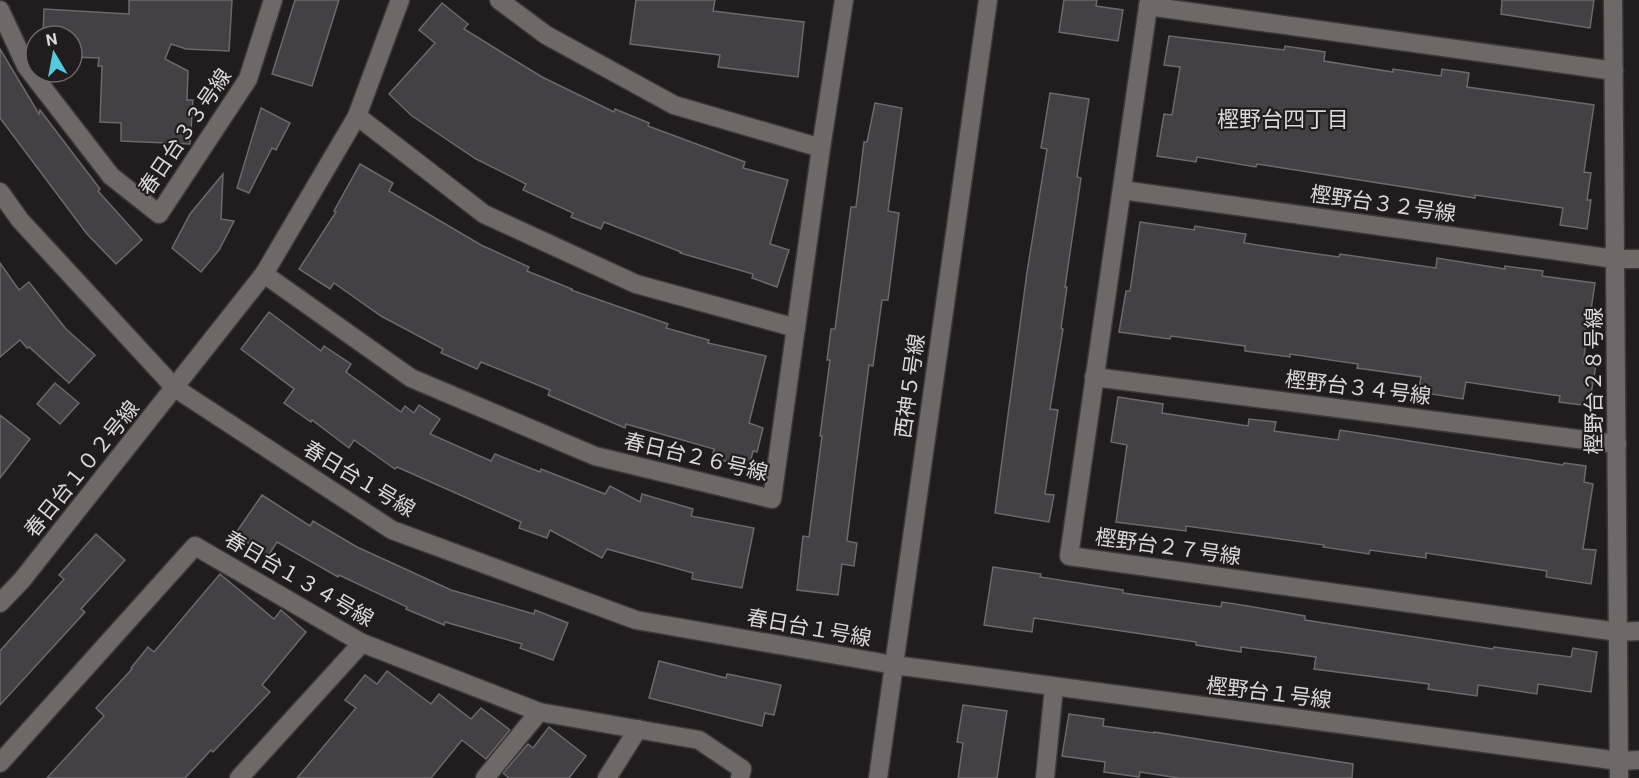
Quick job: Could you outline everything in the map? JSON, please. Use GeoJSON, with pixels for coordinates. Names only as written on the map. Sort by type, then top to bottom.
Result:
{"type":"FeatureCollection","features":[{"type":"Feature","properties":{"kind":"street","name":"春日台３３号線"},"geometry":{"type":"LineString","coordinates":[[0,10],[26,66],[111,176],[159,214],[248,79],[273,0]]}},
{"type":"Feature","properties":{"kind":"street"},"geometry":{"type":"LineString","coordinates":[[175,388],[264,274],[357,116],[400,0]]}},
{"type":"Feature","properties":{"kind":"street"},"geometry":{"type":"LineString","coordinates":[[499,0],[546,35],[674,105],[821,148]]}},
{"type":"Feature","properties":{"kind":"street","name":"春日台２６号線"},"geometry":{"type":"LineString","coordinates":[[264,274],[411,378],[595,456],[772,499],[844,0]]}},
{"type":"Feature","properties":{"kind":"street","name":"西神５号線"},"geometry":{"type":"LineString","coordinates":[[878,778],[988,0]]}},
{"type":"Feature","properties":{"kind":"street","name":"樫野台２８号線"},"geometry":{"type":"LineString","coordinates":[[1613,0],[1619,769]]}},
{"type":"Feature","properties":{"kind":"street"},"geometry":{"type":"LineString","coordinates":[[1148,3],[1614,71]]}},
{"type":"Feature","properties":{"kind":"street","name":"樫野台２７号線"},"geometry":{"type":"LineString","coordinates":[[1148,3],[1069,556],[1618,632],[1639,632]]}},
{"type":"Feature","properties":{"kind":"street"},"geometry":{"type":"LineString","coordinates":[[357,116],[484,214],[636,284],[796,328]]}},
{"type":"Feature","properties":{"kind":"street","name":"樫野台３２号線"},"geometry":{"type":"LineString","coordinates":[[1122,190],[1615,259],[1639,259]]}},
{"type":"Feature","properties":{"kind":"street","name":"春日台１号線"},"geometry":{"type":"LineString","coordinates":[[0,192],[20,220],[175,388],[392,530],[636,620],[894,665]]}},
{"type":"Feature","properties":{"kind":"street","name":"樫野台３４号線"},"geometry":{"type":"LineString","coordinates":[[1094,377],[1617,444]]}},
{"type":"Feature","properties":{"kind":"street","name":"春日台１０２号線"},"geometry":{"type":"LineString","coordinates":[[0,603],[22,580],[175,388]]}},
{"type":"Feature","properties":{"kind":"street","name":"春日台１３４号線"},"geometry":{"type":"LineString","coordinates":[[0,763],[195,546],[362,643],[539,712],[699,740],[742,769],[740,778]]}},
{"type":"Feature","properties":{"kind":"street"},"geometry":{"type":"LineString","coordinates":[[239,778],[362,643]]}},
{"type":"Feature","properties":{"kind":"street","name":"樫野台１号線"},"geometry":{"type":"LineString","coordinates":[[894,665],[1619,769],[1639,760]]}},
{"type":"Feature","properties":{"kind":"street"},"geometry":{"type":"LineString","coordinates":[[1045,778],[1054,687]]}},
{"type":"Feature","properties":{"kind":"street"},"geometry":{"type":"LineString","coordinates":[[485,778],[539,712]]}},
{"type":"Feature","properties":{"kind":"street"},"geometry":{"type":"LineString","coordinates":[[607,778],[638,729]]}},
{"type":"Feature","properties":{"kind":"building"},"geometry":{"type":"Polygon","coordinates":[[[129,0],[232,0],[229,51],[186,49],[171,44],[165,59],[188,71],[187,100],[193,100],[190,144],[121,141],[121,123],[100,122],[102,66],[98,66],[99,58],[84,57],[84,24],[43,24],[44,9],[129,14],[129,0]]]}},
{"type":"Feature","properties":{"kind":"building"},"geometry":{"type":"Polygon","coordinates":[[[295,0],[339,0],[312,86],[272,74],[295,0]]]}},
{"type":"Feature","properties":{"kind":"building"},"geometry":{"type":"Polygon","coordinates":[[[636,0],[715,0],[713,11],[804,22],[798,77],[718,67],[720,55],[630,44],[636,0]]]}},
{"type":"Feature","properties":{"kind":"building"},"geometry":{"type":"Polygon","coordinates":[[[1064,0],[1097,0],[1096,6],[1123,10],[1118,41],[1059,32],[1064,0]]]}},
{"type":"Feature","properties":{"kind":"building"},"geometry":{"type":"Polygon","coordinates":[[[1502,0],[1594,0],[1590,28],[1501,14],[1502,0]]]}},
{"type":"Feature","properties":{"kind":"building"},"geometry":{"type":"Polygon","coordinates":[[[442,3],[468,24],[464,29],[542,77],[614,112],[615,109],[649,123],[648,126],[745,162],[743,168],[788,180],[770,244],[789,250],[777,287],[752,278],[753,274],[680,253],[604,222],[601,229],[571,217],[573,213],[523,190],[526,184],[476,159],[412,116],[389,94],[435,43],[419,30],[442,3]]]}},
{"type":"Feature","properties":{"kind":"building"},"geometry":{"type":"Polygon","coordinates":[[[1169,36],[1284,50],[1285,46],[1325,52],[1324,61],[1393,72],[1393,69],[1441,76],[1442,69],[1469,73],[1467,87],[1594,105],[1584,172],[1591,173],[1587,200],[1591,200],[1587,229],[1560,225],[1563,208],[1475,195],[1475,198],[1257,164],[1256,167],[1197,157],[1196,162],[1157,156],[1164,114],[1172,115],[1180,67],[1164,65],[1169,36]]]}},
{"type":"Feature","properties":{"kind":"building"},"geometry":{"type":"Polygon","coordinates":[[[0,49],[39,114],[40,110],[100,189],[98,191],[142,240],[116,264],[87,234],[0,118],[0,49]]]}},
{"type":"Feature","properties":{"kind":"building"},"geometry":{"type":"Polygon","coordinates":[[[1050,93],[1089,99],[1077,177],[1081,178],[1065,287],[1067,287],[1061,328],[1063,329],[1050,409],[1058,410],[1045,494],[1054,495],[1049,522],[995,513],[1027,272],[1047,149],[1041,148],[1050,93]]]}},
{"type":"Feature","properties":{"kind":"building"},"geometry":{"type":"Polygon","coordinates":[[[875,103],[902,108],[888,211],[899,213],[888,300],[882,300],[873,366],[869,365],[847,541],[857,543],[854,566],[842,564],[838,595],[797,590],[803,536],[809,537],[822,436],[820,436],[830,360],[827,360],[831,329],[835,329],[851,207],[856,207],[864,142],[867,142],[875,103]]]}},
{"type":"Feature","properties":{"kind":"building"},"geometry":{"type":"Polygon","coordinates":[[[261,108],[290,123],[276,150],[272,148],[249,193],[237,188],[261,108]]]}},
{"type":"Feature","properties":{"kind":"building"},"geometry":{"type":"Polygon","coordinates":[[[360,164],[393,183],[389,191],[481,245],[529,267],[527,271],[571,290],[668,324],[666,328],[709,340],[708,343],[766,356],[749,423],[763,428],[757,452],[753,451],[749,467],[712,458],[714,449],[626,424],[625,428],[548,395],[550,390],[481,362],[477,369],[441,353],[443,349],[381,316],[334,283],[330,289],[299,269],[336,212],[334,211],[360,164]]]}},
{"type":"Feature","properties":{"kind":"building"},"geometry":{"type":"Polygon","coordinates":[[[223,174],[221,219],[234,221],[219,250],[201,272],[172,248],[190,214],[223,174]]]}},
{"type":"Feature","properties":{"kind":"building"},"geometry":{"type":"Polygon","coordinates":[[[1140,222],[1194,230],[1195,226],[1246,234],[1244,243],[1339,257],[1340,254],[1436,268],[1437,258],[1505,269],[1505,266],[1543,271],[1542,276],[1595,283],[1583,363],[1596,365],[1589,406],[1559,402],[1560,396],[1466,382],[1463,399],[1418,392],[1421,377],[1357,368],[1358,364],[1290,354],[1290,357],[1245,351],[1245,346],[1171,336],[1170,339],[1119,332],[1126,291],[1130,291],[1140,222]]]}},
{"type":"Feature","properties":{"kind":"building"},"geometry":{"type":"Polygon","coordinates":[[[0,263],[19,290],[29,282],[66,329],[95,355],[69,383],[20,340],[0,357],[0,263]]]}},
{"type":"Feature","properties":{"kind":"building"},"geometry":{"type":"Polygon","coordinates":[[[269,312],[321,351],[324,346],[351,364],[346,372],[401,412],[405,406],[414,413],[419,405],[440,419],[430,434],[491,461],[495,454],[605,494],[610,486],[640,502],[642,494],[693,509],[691,516],[754,528],[742,588],[692,579],[693,573],[607,549],[602,558],[550,530],[547,538],[519,528],[521,522],[397,467],[395,469],[354,440],[349,448],[312,420],[311,422],[284,403],[294,389],[241,349],[269,312]]]}},
{"type":"Feature","properties":{"kind":"building"},"geometry":{"type":"Polygon","coordinates":[[[55,383],[79,403],[60,424],[37,404],[55,383]]]}},
{"type":"Feature","properties":{"kind":"building"},"geometry":{"type":"Polygon","coordinates":[[[1118,397],[1163,404],[1162,413],[1248,426],[1249,419],[1276,422],[1274,431],[1338,440],[1340,430],[1563,465],[1564,463],[1586,466],[1584,482],[1593,484],[1583,549],[1596,550],[1591,584],[1546,577],[1547,571],[1426,553],[1426,558],[1370,550],[1369,554],[1323,547],[1324,545],[1186,526],[1186,531],[1116,522],[1127,445],[1111,442],[1118,397]]]}},
{"type":"Feature","properties":{"kind":"building"},"geometry":{"type":"Polygon","coordinates":[[[0,415],[30,439],[0,478],[0,415]]]}},
{"type":"Feature","properties":{"kind":"building"},"geometry":{"type":"Polygon","coordinates":[[[262,495],[310,526],[313,521],[357,547],[451,590],[534,614],[535,610],[568,623],[553,660],[520,648],[522,644],[445,622],[444,625],[406,609],[407,607],[339,575],[338,577],[277,542],[268,556],[235,534],[262,495]]]}},
{"type":"Feature","properties":{"kind":"building"},"geometry":{"type":"Polygon","coordinates":[[[96,534],[125,560],[81,609],[85,612],[0,705],[0,651],[64,579],[59,575],[96,534]]]}},
{"type":"Feature","properties":{"kind":"building"},"geometry":{"type":"Polygon","coordinates":[[[993,567],[1123,590],[1123,593],[1221,607],[1222,602],[1305,616],[1305,620],[1493,649],[1494,647],[1571,657],[1573,648],[1597,652],[1591,692],[1538,684],[1537,694],[1478,685],[1477,696],[1428,689],[1429,684],[1314,669],[1316,657],[1241,647],[1241,652],[1196,645],[1196,642],[1034,618],[1032,632],[984,625],[993,567]]]}},
{"type":"Feature","properties":{"kind":"building"},"geometry":{"type":"Polygon","coordinates":[[[220,574],[274,619],[281,610],[306,632],[262,685],[270,692],[185,778],[47,778],[104,716],[96,708],[132,669],[148,647],[154,652],[220,574]]]}},
{"type":"Feature","properties":{"kind":"building"},"geometry":{"type":"Polygon","coordinates":[[[659,661],[726,678],[727,674],[781,685],[774,715],[765,713],[762,726],[649,698],[659,661]]]}},
{"type":"Feature","properties":{"kind":"building"},"geometry":{"type":"Polygon","coordinates":[[[387,671],[431,704],[439,694],[471,719],[481,708],[510,730],[486,759],[462,740],[431,778],[297,778],[356,708],[345,700],[365,675],[377,684],[387,671]]]}},
{"type":"Feature","properties":{"kind":"building"},"geometry":{"type":"Polygon","coordinates":[[[963,705],[1007,711],[997,778],[958,778],[963,743],[957,742],[963,705]]]}},
{"type":"Feature","properties":{"kind":"building"},"geometry":{"type":"Polygon","coordinates":[[[1069,714],[1104,719],[1103,726],[1353,764],[1352,778],[1179,778],[1140,772],[1139,777],[1104,772],[1105,762],[1062,756],[1069,714]]]}},
{"type":"Feature","properties":{"kind":"building"},"geometry":{"type":"Polygon","coordinates":[[[549,727],[586,756],[569,778],[509,778],[503,773],[528,744],[533,748],[549,727]]]}},
{"type":"Feature","properties":{"kind":"district","name":"樫野台四丁目"},"geometry":{"type":"Point","coordinates":[1283,119]}}]}
